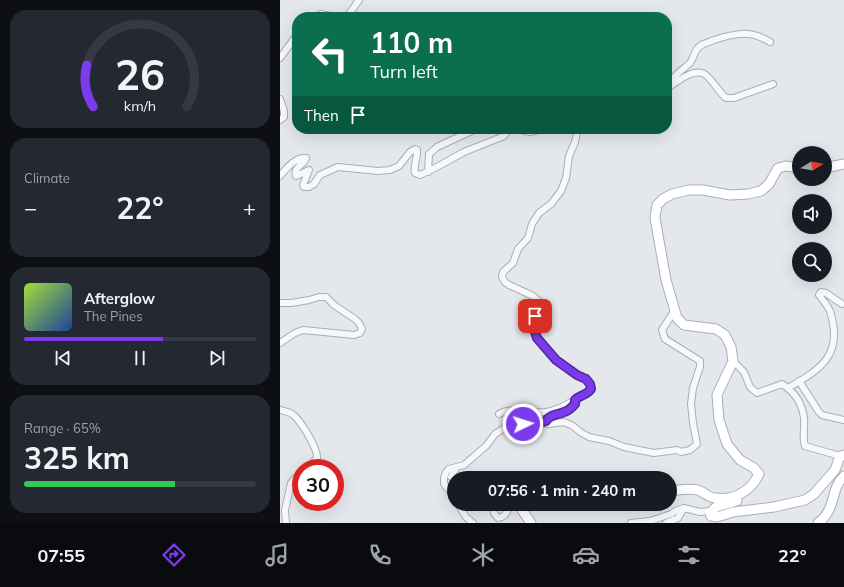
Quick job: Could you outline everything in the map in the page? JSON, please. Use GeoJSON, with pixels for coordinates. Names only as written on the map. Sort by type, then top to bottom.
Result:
{"type":"FeatureCollection","features":[{"type":"Feature","properties":{"kind":"main road"},"geometry":{"type":"LineString","coordinates":[[832,167],[844,164]]}},
{"type":"Feature","properties":{"kind":"main road"},"geometry":{"type":"LineString","coordinates":[[792,167],[786,166],[778,168],[769,184],[761,191],[748,194],[730,195],[703,190],[689,190],[672,194],[663,199],[657,205],[655,218],[656,226],[666,280],[677,318],[684,326],[716,329],[725,334],[731,346],[732,361],[717,396],[719,420],[727,444],[740,460],[754,468],[759,474],[753,490],[742,500],[716,507],[711,516],[717,517],[728,513],[774,507],[805,500],[814,494],[835,470],[842,455]]}},
{"type":"Feature","properties":{"kind":"main road"},"geometry":{"type":"LineString","coordinates":[[818,523],[829,511],[837,485],[844,476]]}},
{"type":"Feature","properties":{"kind":"main road"},"geometry":{"type":"LineString","coordinates":[[677,490],[700,490],[714,498],[732,498],[744,492],[756,481]]}},
{"type":"Feature","properties":{"kind":"main road"},"geometry":{"type":"LineString","coordinates":[[523,511],[531,523]]}},
{"type":"Feature","properties":{"kind":"street"},"geometry":{"type":"LineString","coordinates":[[351,12],[360,0]]}},
{"type":"Feature","properties":{"kind":"street"},"geometry":{"type":"LineString","coordinates":[[672,82],[676,74],[689,64],[699,46],[705,43],[740,33],[761,36],[770,42]]}},
{"type":"Feature","properties":{"kind":"street"},"geometry":{"type":"LineString","coordinates":[[280,58],[292,42]]}},
{"type":"Feature","properties":{"kind":"street"},"geometry":{"type":"LineString","coordinates":[[672,86],[690,75],[703,73],[708,76],[720,93],[726,98],[734,98],[773,84]]}},
{"type":"Feature","properties":{"kind":"street"},"geometry":{"type":"LineString","coordinates":[[280,99],[284,111],[284,117],[280,120]]}},
{"type":"Feature","properties":{"kind":"street"},"geometry":{"type":"LineString","coordinates":[[428,172],[429,154],[437,147],[465,134]]}},
{"type":"Feature","properties":{"kind":"street"},"geometry":{"type":"LineString","coordinates":[[280,176],[291,163],[300,157],[306,158],[305,161],[296,168],[294,173],[298,176],[309,170],[303,185],[304,187],[309,187],[314,184],[320,175],[338,167],[390,170],[399,166],[410,152],[415,149],[418,150],[418,156],[414,170],[415,173],[420,174],[428,172],[464,152],[504,136],[505,134]]}},
{"type":"Feature","properties":{"kind":"street"},"geometry":{"type":"LineString","coordinates":[[499,414],[509,411],[546,412],[556,410],[575,400],[578,396],[589,392],[591,389],[590,384],[586,379],[577,375],[556,360],[537,338],[534,329],[534,320],[539,301],[533,296],[508,285],[502,277],[503,272],[513,263],[518,249],[528,238],[532,224],[539,213],[551,204],[561,191],[565,182],[569,156],[576,142],[577,134]]}},
{"type":"Feature","properties":{"kind":"street"},"geometry":{"type":"LineString","coordinates":[[788,388],[828,362],[837,347],[838,338],[835,324],[830,311],[820,295],[821,292],[826,293],[842,304]]}},
{"type":"Feature","properties":{"kind":"street"},"geometry":{"type":"LineString","coordinates":[[280,302],[291,303],[326,297],[334,305],[355,319],[362,329],[360,333],[354,335],[303,330],[295,333],[280,343]]}},
{"type":"Feature","properties":{"kind":"street"},"geometry":{"type":"LineString","coordinates":[[546,421],[549,425],[564,422],[589,436],[609,441],[624,447],[654,453],[677,450],[681,452],[695,447],[697,441],[691,404],[693,388],[700,367],[700,361],[676,344],[665,339],[662,330],[675,310]]}},
{"type":"Feature","properties":{"kind":"street"},"geometry":{"type":"LineString","coordinates":[[732,361],[744,372],[750,387],[757,393],[782,384],[796,396],[804,418],[803,440],[805,446],[842,455]]}},
{"type":"Feature","properties":{"kind":"street"},"geometry":{"type":"LineString","coordinates":[[799,381],[822,415],[844,420]]}},
{"type":"Feature","properties":{"kind":"street"},"geometry":{"type":"LineString","coordinates":[[447,488],[444,484],[444,478],[448,469],[464,465],[486,446],[495,434],[516,422],[534,425],[546,421],[548,418],[570,409],[575,404],[575,400]]}},
{"type":"Feature","properties":{"kind":"street"},"geometry":{"type":"LineString","coordinates":[[280,410],[293,415],[315,446],[318,453],[316,459]]}},
{"type":"Feature","properties":{"kind":"street"},"geometry":{"type":"LineString","coordinates":[[286,523],[285,510],[292,482]]}},
{"type":"Feature","properties":{"kind":"street"},"geometry":{"type":"LineString","coordinates":[[631,523],[650,521],[684,508],[700,512],[712,512]]}},
{"type":"Feature","properties":{"kind":"street"},"geometry":{"type":"LineString","coordinates":[[666,523],[678,518],[684,508]]}},
{"type":"Feature","properties":{"kind":"street"},"geometry":{"type":"LineString","coordinates":[[462,511],[466,517],[473,523]]}},
{"type":"Feature","properties":{"kind":"street"},"geometry":{"type":"LineString","coordinates":[[494,511],[498,518],[503,518],[506,516],[507,511]]}},
{"type":"Feature","properties":{"kind":"route"},"geometry":{"type":"LineString","coordinates":[[523,424],[534,425],[546,421],[554,415],[565,412],[574,406],[575,400],[578,396],[589,392],[591,389],[590,384],[586,379],[577,375],[556,360],[537,338],[534,329],[535,316]]}}]}
